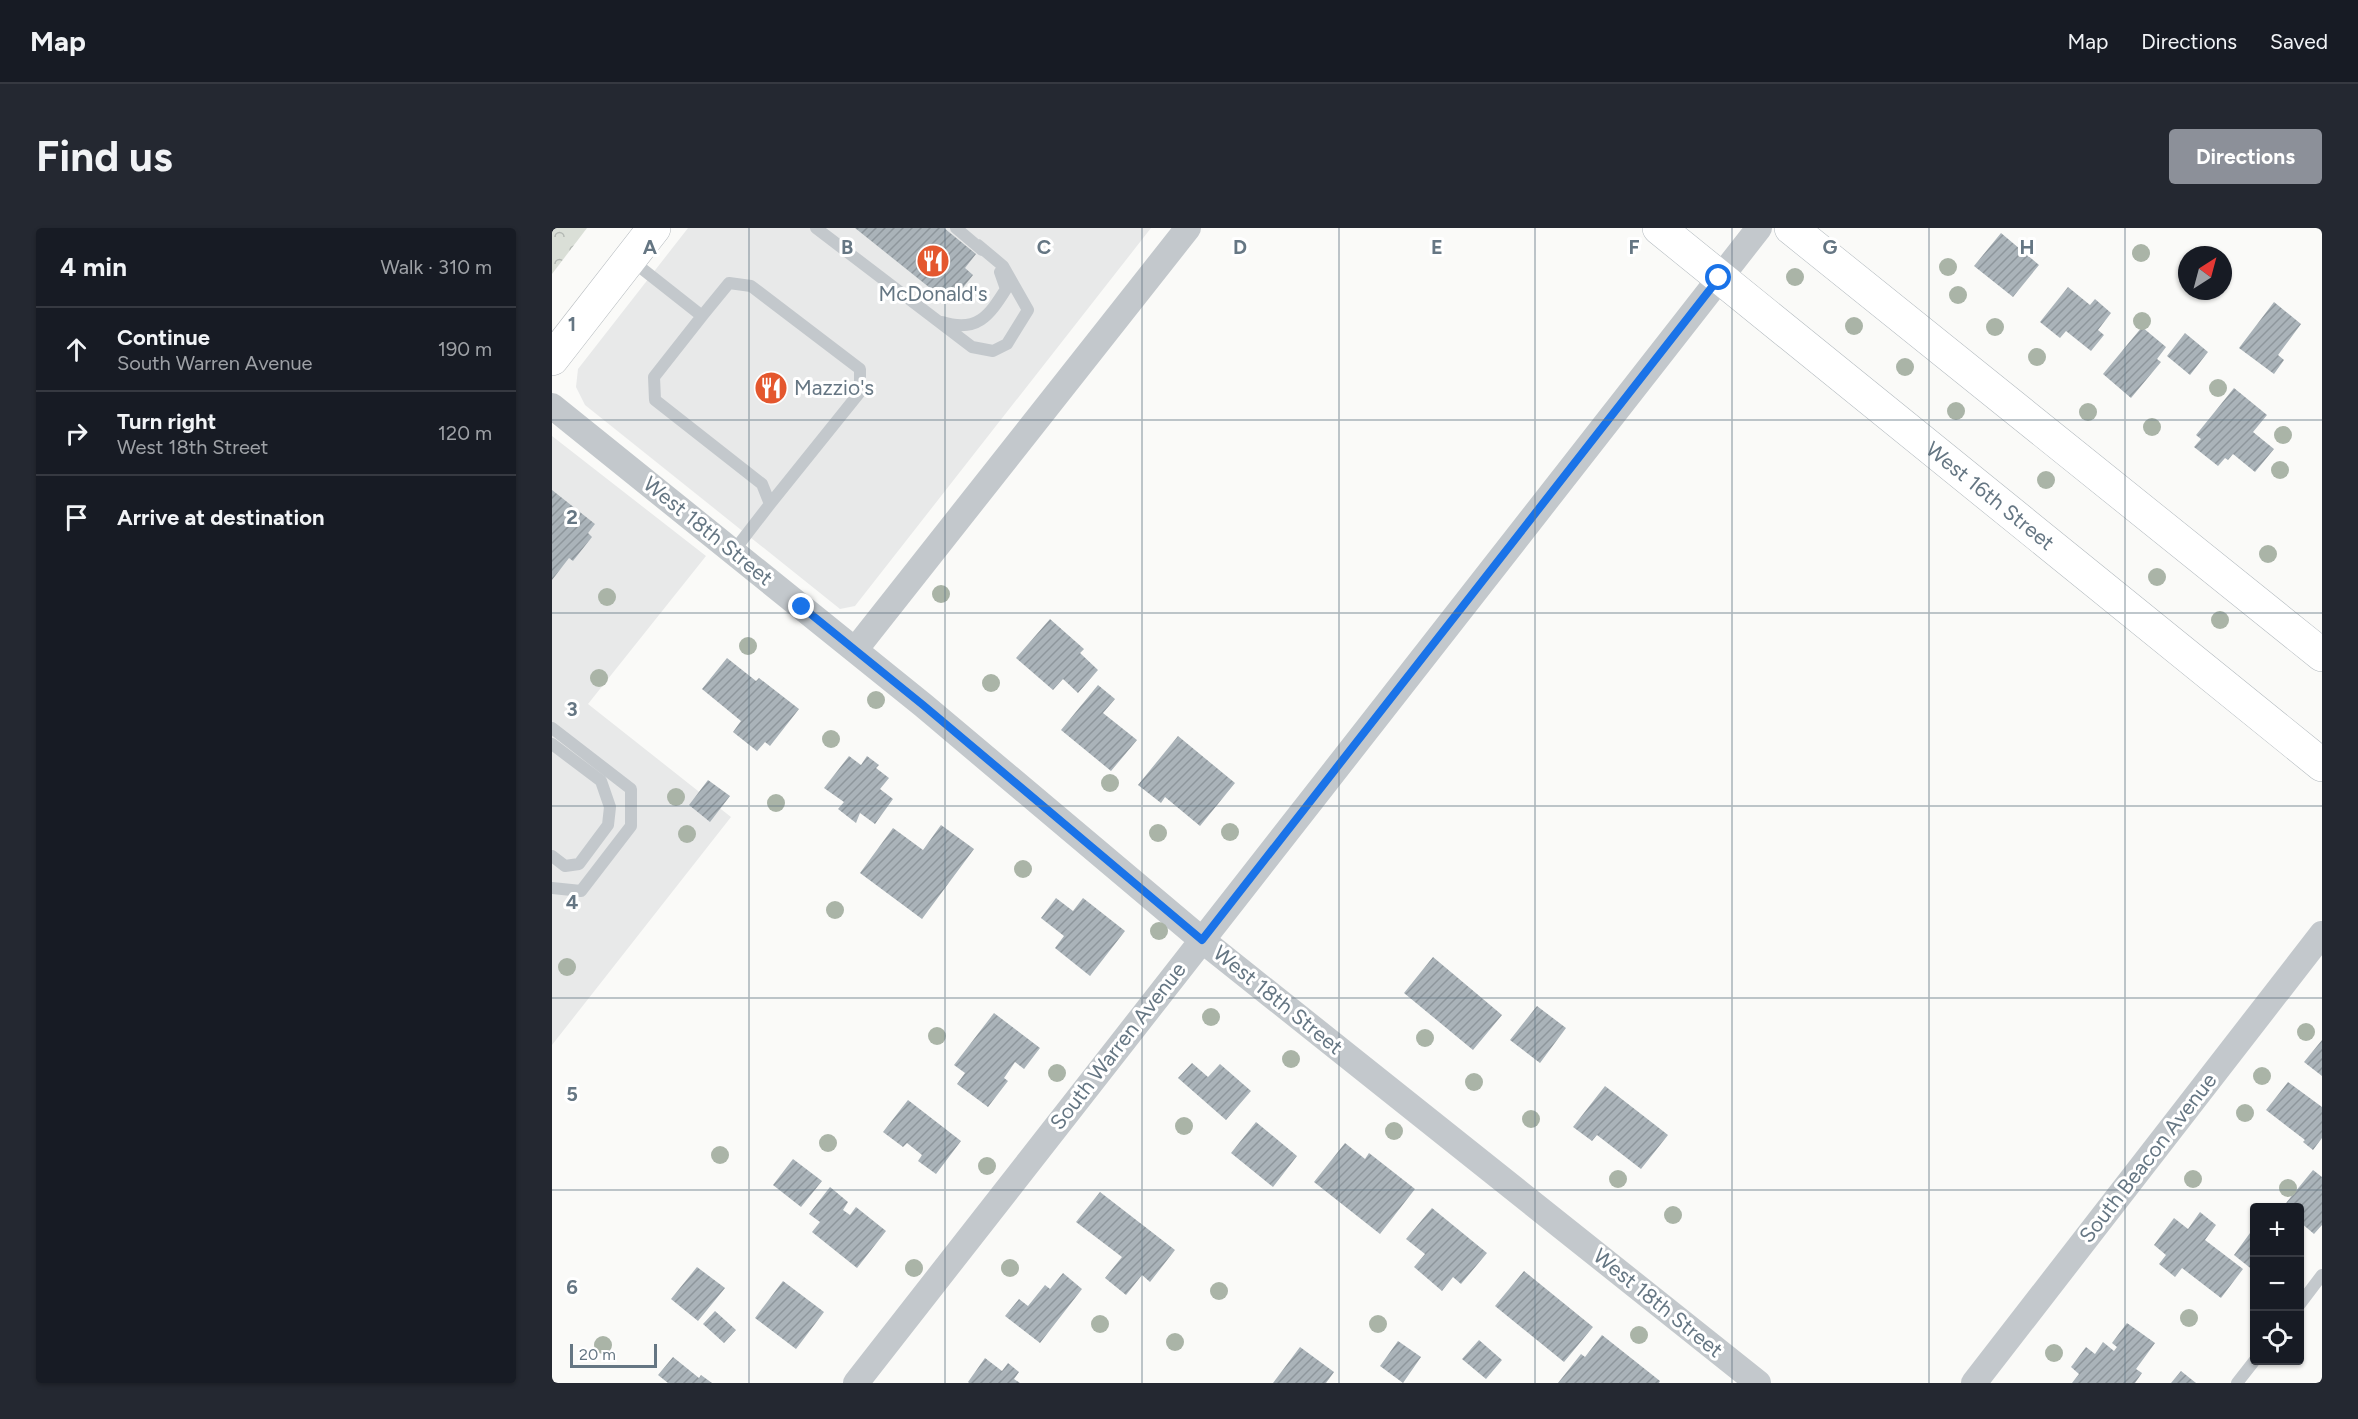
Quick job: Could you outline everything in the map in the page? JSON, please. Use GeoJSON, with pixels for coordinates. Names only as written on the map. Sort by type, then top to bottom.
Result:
{"type":"FeatureCollection","features":[{"type":"Feature","properties":{"kind":"main road"},"geometry":{"type":"LineString","coordinates":[[552,360],[654,228]]}},
{"type":"Feature","properties":{"kind":"main road","name":"West 16th Street"},"geometry":{"type":"LineString","coordinates":[[1659,228],[2322,765]]}},
{"type":"Feature","properties":{"kind":"main road"},"geometry":{"type":"LineString","coordinates":[[1791,228],[2322,655]]}},
{"type":"Feature","properties":{"kind":"street"},"geometry":{"type":"LineString","coordinates":[[855,650],[1188,228]]}},
{"type":"Feature","properties":{"kind":"street","name":"South Warren Avenue"},"geometry":{"type":"LineString","coordinates":[[856,1383],[1759,228]]}},
{"type":"Feature","properties":{"kind":"street","name":"West 18th Street"},"geometry":{"type":"LineString","coordinates":[[552,406],[855,650],[1202,940],[1758,1383]]}},
{"type":"Feature","properties":{"kind":"street","name":"South Beacon Avenue"},"geometry":{"type":"LineString","coordinates":[[1974,1383],[2322,934]]}},
{"type":"Feature","properties":{"kind":"lane"},"geometry":{"type":"LineString","coordinates":[[816,228],[972,347],[993,351],[1007,344],[1028,310],[1003,266],[957,228]]}},
{"type":"Feature","properties":{"kind":"lane"},"geometry":{"type":"LineString","coordinates":[[938,321],[952,325],[972,324],[990,315],[1006,290],[997,264],[978,245]]}},
{"type":"Feature","properties":{"kind":"lane"},"geometry":{"type":"LineString","coordinates":[[630,259],[702,316]]}},
{"type":"Feature","properties":{"kind":"lane"},"geometry":{"type":"LineString","coordinates":[[733,552],[860,392],[860,369],[751,286],[729,283],[654,377],[655,400],[762,484],[770,504]]}},
{"type":"Feature","properties":{"kind":"lane"},"geometry":{"type":"LineString","coordinates":[[552,728],[631,789],[631,826],[581,891],[552,888]]}},
{"type":"Feature","properties":{"kind":"lane"},"geometry":{"type":"LineString","coordinates":[[552,744],[601,781],[610,807],[608,825],[579,864],[565,866],[552,856]]}},
{"type":"Feature","properties":{"kind":"lane"},"geometry":{"type":"LineString","coordinates":[[2304,1299],[2322,1275]]}},
{"type":"Feature","properties":{"kind":"lane"},"geometry":{"type":"LineString","coordinates":[[2237,1383],[2251,1365]]}},
{"type":"Feature","properties":{"kind":"shaded area"},"geometry":{"type":"Polygon","coordinates":[[[688,228],[1151,228],[855,606],[840,609],[585,405],[576,387],[578,369],[688,228]]]}},
{"type":"Feature","properties":{"kind":"shaded area"},"geometry":{"type":"Polygon","coordinates":[[[552,436],[706,556],[588,704],[731,817],[552,1045],[552,436]]]}},
{"type":"Feature","properties":{"kind":"green space"},"geometry":{"type":"Polygon","coordinates":[[[552,228],[587,228],[552,274],[552,228]]]}},
{"type":"Feature","properties":{"kind":"building","name":"McDonald's"},"geometry":{"type":"Polygon","coordinates":[[[855,228],[944,228],[976,254],[965,268],[973,275],[950,304],[855,228]]]}},
{"type":"Feature","properties":{"kind":"building"},"geometry":{"type":"Polygon","coordinates":[[[2001,233],[2039,265],[2013,297],[1974,266],[2001,233]]]}},
{"type":"Feature","properties":{"kind":"building"},"geometry":{"type":"Polygon","coordinates":[[[2068,287],[2090,305],[2095,299],[2111,313],[2098,330],[2104,335],[2091,351],[2066,331],[2060,338],[2040,322],[2068,287]]]}},
{"type":"Feature","properties":{"kind":"building"},"geometry":{"type":"Polygon","coordinates":[[[2274,302],[2301,324],[2278,355],[2284,360],[2274,374],[2239,348],[2274,302]]]}},
{"type":"Feature","properties":{"kind":"building"},"geometry":{"type":"Polygon","coordinates":[[[2142,327],[2166,347],[2157,359],[2161,362],[2131,398],[2103,374],[2142,327]]]}},
{"type":"Feature","properties":{"kind":"building"},"geometry":{"type":"Polygon","coordinates":[[[2185,333],[2208,352],[2190,375],[2167,356],[2185,333]]]}},
{"type":"Feature","properties":{"kind":"building"},"geometry":{"type":"Polygon","coordinates":[[[2234,388],[2267,415],[2253,432],[2274,449],[2255,472],[2233,454],[2228,460],[2225,458],[2218,466],[2194,447],[2201,439],[2196,435],[2234,388]]]}},
{"type":"Feature","properties":{"kind":"building"},"geometry":{"type":"Polygon","coordinates":[[[552,490],[595,524],[588,533],[592,537],[573,561],[569,558],[552,580],[552,490]]]}},
{"type":"Feature","properties":{"kind":"building"},"geometry":{"type":"Polygon","coordinates":[[[1050,619],[1084,649],[1080,653],[1098,670],[1078,693],[1063,679],[1053,690],[1016,658],[1050,619]]]}},
{"type":"Feature","properties":{"kind":"building"},"geometry":{"type":"Polygon","coordinates":[[[727,658],[756,681],[759,678],[799,709],[770,746],[765,742],[757,751],[733,732],[741,721],[702,689],[727,658]]]}},
{"type":"Feature","properties":{"kind":"building"},"geometry":{"type":"Polygon","coordinates":[[[1098,685],[1115,699],[1103,713],[1137,740],[1111,771],[1061,730],[1098,685]]]}},
{"type":"Feature","properties":{"kind":"building"},"geometry":{"type":"Polygon","coordinates":[[[1178,736],[1235,783],[1200,826],[1165,797],[1161,803],[1138,785],[1178,736]]]}},
{"type":"Feature","properties":{"kind":"building"},"geometry":{"type":"Polygon","coordinates":[[[849,756],[861,765],[867,756],[879,765],[876,768],[889,778],[880,789],[893,799],[875,824],[860,813],[856,823],[838,809],[844,802],[824,788],[849,756]]]}},
{"type":"Feature","properties":{"kind":"building"},"geometry":{"type":"Polygon","coordinates":[[[708,780],[730,796],[710,822],[689,805],[708,780]]]}},
{"type":"Feature","properties":{"kind":"building"},"geometry":{"type":"Polygon","coordinates":[[[941,825],[974,849],[922,919],[860,873],[893,828],[923,850],[941,825]]]}},
{"type":"Feature","properties":{"kind":"building"},"geometry":{"type":"Polygon","coordinates":[[[1056,898],[1073,911],[1083,898],[1125,931],[1090,976],[1055,948],[1064,936],[1041,918],[1056,898]]]}},
{"type":"Feature","properties":{"kind":"building"},"geometry":{"type":"Polygon","coordinates":[[[1433,957],[1502,1015],[1473,1050],[1404,993],[1433,957]]]}},
{"type":"Feature","properties":{"kind":"building"},"geometry":{"type":"Polygon","coordinates":[[[1537,1006],[1566,1028],[1540,1063],[1510,1040],[1537,1006]]]}},
{"type":"Feature","properties":{"kind":"building"},"geometry":{"type":"Polygon","coordinates":[[[994,1013],[1040,1048],[1024,1069],[1015,1062],[1004,1078],[1008,1081],[988,1107],[957,1084],[965,1073],[954,1065],[994,1013]]]}},
{"type":"Feature","properties":{"kind":"building"},"geometry":{"type":"Polygon","coordinates":[[[2322,1040],[2322,1076],[2304,1062],[2322,1040]]]}},
{"type":"Feature","properties":{"kind":"building"},"geometry":{"type":"Polygon","coordinates":[[[1192,1063],[1208,1077],[1220,1064],[1251,1091],[1226,1120],[1178,1078],[1192,1063]]]}},
{"type":"Feature","properties":{"kind":"building"},"geometry":{"type":"Polygon","coordinates":[[[2288,1082],[2322,1107],[2322,1138],[2313,1150],[2303,1142],[2305,1140],[2266,1110],[2288,1082]]]}},
{"type":"Feature","properties":{"kind":"building"},"geometry":{"type":"Polygon","coordinates":[[[1605,1086],[1668,1135],[1641,1169],[1597,1135],[1592,1141],[1573,1127],[1605,1086]]]}},
{"type":"Feature","properties":{"kind":"building"},"geometry":{"type":"Polygon","coordinates":[[[908,1100],[961,1141],[936,1174],[918,1161],[922,1155],[907,1143],[903,1147],[883,1132],[908,1100]]]}},
{"type":"Feature","properties":{"kind":"building"},"geometry":{"type":"Polygon","coordinates":[[[1256,1122],[1297,1156],[1273,1187],[1231,1153],[1256,1122]]]}},
{"type":"Feature","properties":{"kind":"building"},"geometry":{"type":"Polygon","coordinates":[[[1345,1143],[1365,1159],[1369,1153],[1415,1189],[1380,1234],[1314,1182],[1345,1143]]]}},
{"type":"Feature","properties":{"kind":"building"},"geometry":{"type":"Polygon","coordinates":[[[793,1159],[822,1181],[801,1207],[773,1185],[793,1159]]]}},
{"type":"Feature","properties":{"kind":"building"},"geometry":{"type":"Polygon","coordinates":[[[2313,1170],[2322,1177],[2322,1225],[2314,1234],[2304,1225],[2304,1203],[2286,1203],[2313,1170]]]}},
{"type":"Feature","properties":{"kind":"building"},"geometry":{"type":"Polygon","coordinates":[[[830,1187],[848,1202],[843,1210],[850,1215],[856,1207],[886,1231],[857,1268],[812,1232],[820,1222],[809,1214],[830,1187]]]}},
{"type":"Feature","properties":{"kind":"building"},"geometry":{"type":"Polygon","coordinates":[[[1100,1192],[1175,1250],[1150,1282],[1142,1275],[1126,1295],[1105,1278],[1122,1257],[1076,1222],[1100,1192]]]}},
{"type":"Feature","properties":{"kind":"building"},"geometry":{"type":"Polygon","coordinates":[[[1432,1208],[1487,1253],[1461,1284],[1453,1277],[1442,1291],[1414,1267],[1425,1254],[1406,1239],[1432,1208]]]}},
{"type":"Feature","properties":{"kind":"building"},"geometry":{"type":"Polygon","coordinates":[[[2200,1212],[2216,1225],[2205,1240],[2243,1269],[2221,1298],[2182,1268],[2175,1277],[2159,1264],[2166,1255],[2154,1245],[2174,1218],[2188,1229],[2200,1212]]]}},
{"type":"Feature","properties":{"kind":"building"},"geometry":{"type":"Polygon","coordinates":[[[2250,1233],[2250,1268],[2234,1255],[2250,1233]]]}},
{"type":"Feature","properties":{"kind":"building"},"geometry":{"type":"Polygon","coordinates":[[[697,1267],[725,1288],[698,1321],[671,1299],[697,1267]]]}},
{"type":"Feature","properties":{"kind":"building"},"geometry":{"type":"Polygon","coordinates":[[[1524,1271],[1593,1327],[1564,1362],[1495,1306],[1524,1271]]]}},
{"type":"Feature","properties":{"kind":"building"},"geometry":{"type":"Polygon","coordinates":[[[1063,1273],[1082,1289],[1040,1343],[1005,1316],[1019,1299],[1028,1306],[1045,1285],[1050,1289],[1063,1273]]]}},
{"type":"Feature","properties":{"kind":"building"},"geometry":{"type":"Polygon","coordinates":[[[783,1281],[824,1312],[796,1349],[755,1318],[783,1281]]]}},
{"type":"Feature","properties":{"kind":"building"},"geometry":{"type":"Polygon","coordinates":[[[715,1311],[736,1330],[724,1343],[703,1324],[715,1311]]]}},
{"type":"Feature","properties":{"kind":"building"},"geometry":{"type":"Polygon","coordinates":[[[2127,1323],[2155,1343],[2136,1369],[2142,1373],[2135,1383],[2072,1383],[2079,1374],[2071,1367],[2086,1347],[2095,1354],[2103,1342],[2114,1351],[2117,1347],[2112,1343],[2127,1323]]]}},
{"type":"Feature","properties":{"kind":"building"},"geometry":{"type":"Polygon","coordinates":[[[1602,1335],[1660,1381],[1659,1383],[1558,1383],[1581,1354],[1585,1357],[1602,1335]]]}},
{"type":"Feature","properties":{"kind":"building"},"geometry":{"type":"Polygon","coordinates":[[[1479,1340],[1502,1360],[1486,1379],[1462,1359],[1479,1340]]]}},
{"type":"Feature","properties":{"kind":"building"},"geometry":{"type":"Polygon","coordinates":[[[1398,1341],[1421,1357],[1403,1383],[1380,1366],[1398,1341]]]}},
{"type":"Feature","properties":{"kind":"building"},"geometry":{"type":"Polygon","coordinates":[[[1300,1347],[1334,1372],[1326,1383],[1273,1383],[1300,1347]]]}},
{"type":"Feature","properties":{"kind":"building"},"geometry":{"type":"Polygon","coordinates":[[[673,1357],[699,1378],[701,1375],[712,1383],[668,1383],[658,1375],[673,1357]]]}},
{"type":"Feature","properties":{"kind":"building"},"geometry":{"type":"Polygon","coordinates":[[[985,1358],[1002,1371],[1008,1363],[1019,1372],[1014,1379],[1020,1383],[969,1383],[985,1358]]]}},
{"type":"Feature","properties":{"kind":"building"},"geometry":{"type":"Polygon","coordinates":[[[2181,1371],[2196,1383],[2171,1383],[2181,1371]]]}},
{"type":"Feature","properties":{"kind":"place","name":"McDonald's"},"geometry":{"type":"Point","coordinates":[933,261]}},
{"type":"Feature","properties":{"kind":"place","name":"Mazzio's"},"geometry":{"type":"Point","coordinates":[771,388]}},
{"type":"Feature","properties":{"kind":"route"},"geometry":{"type":"LineString","coordinates":[[802,607],[923,705],[1202,940],[1719,278]]}}]}
